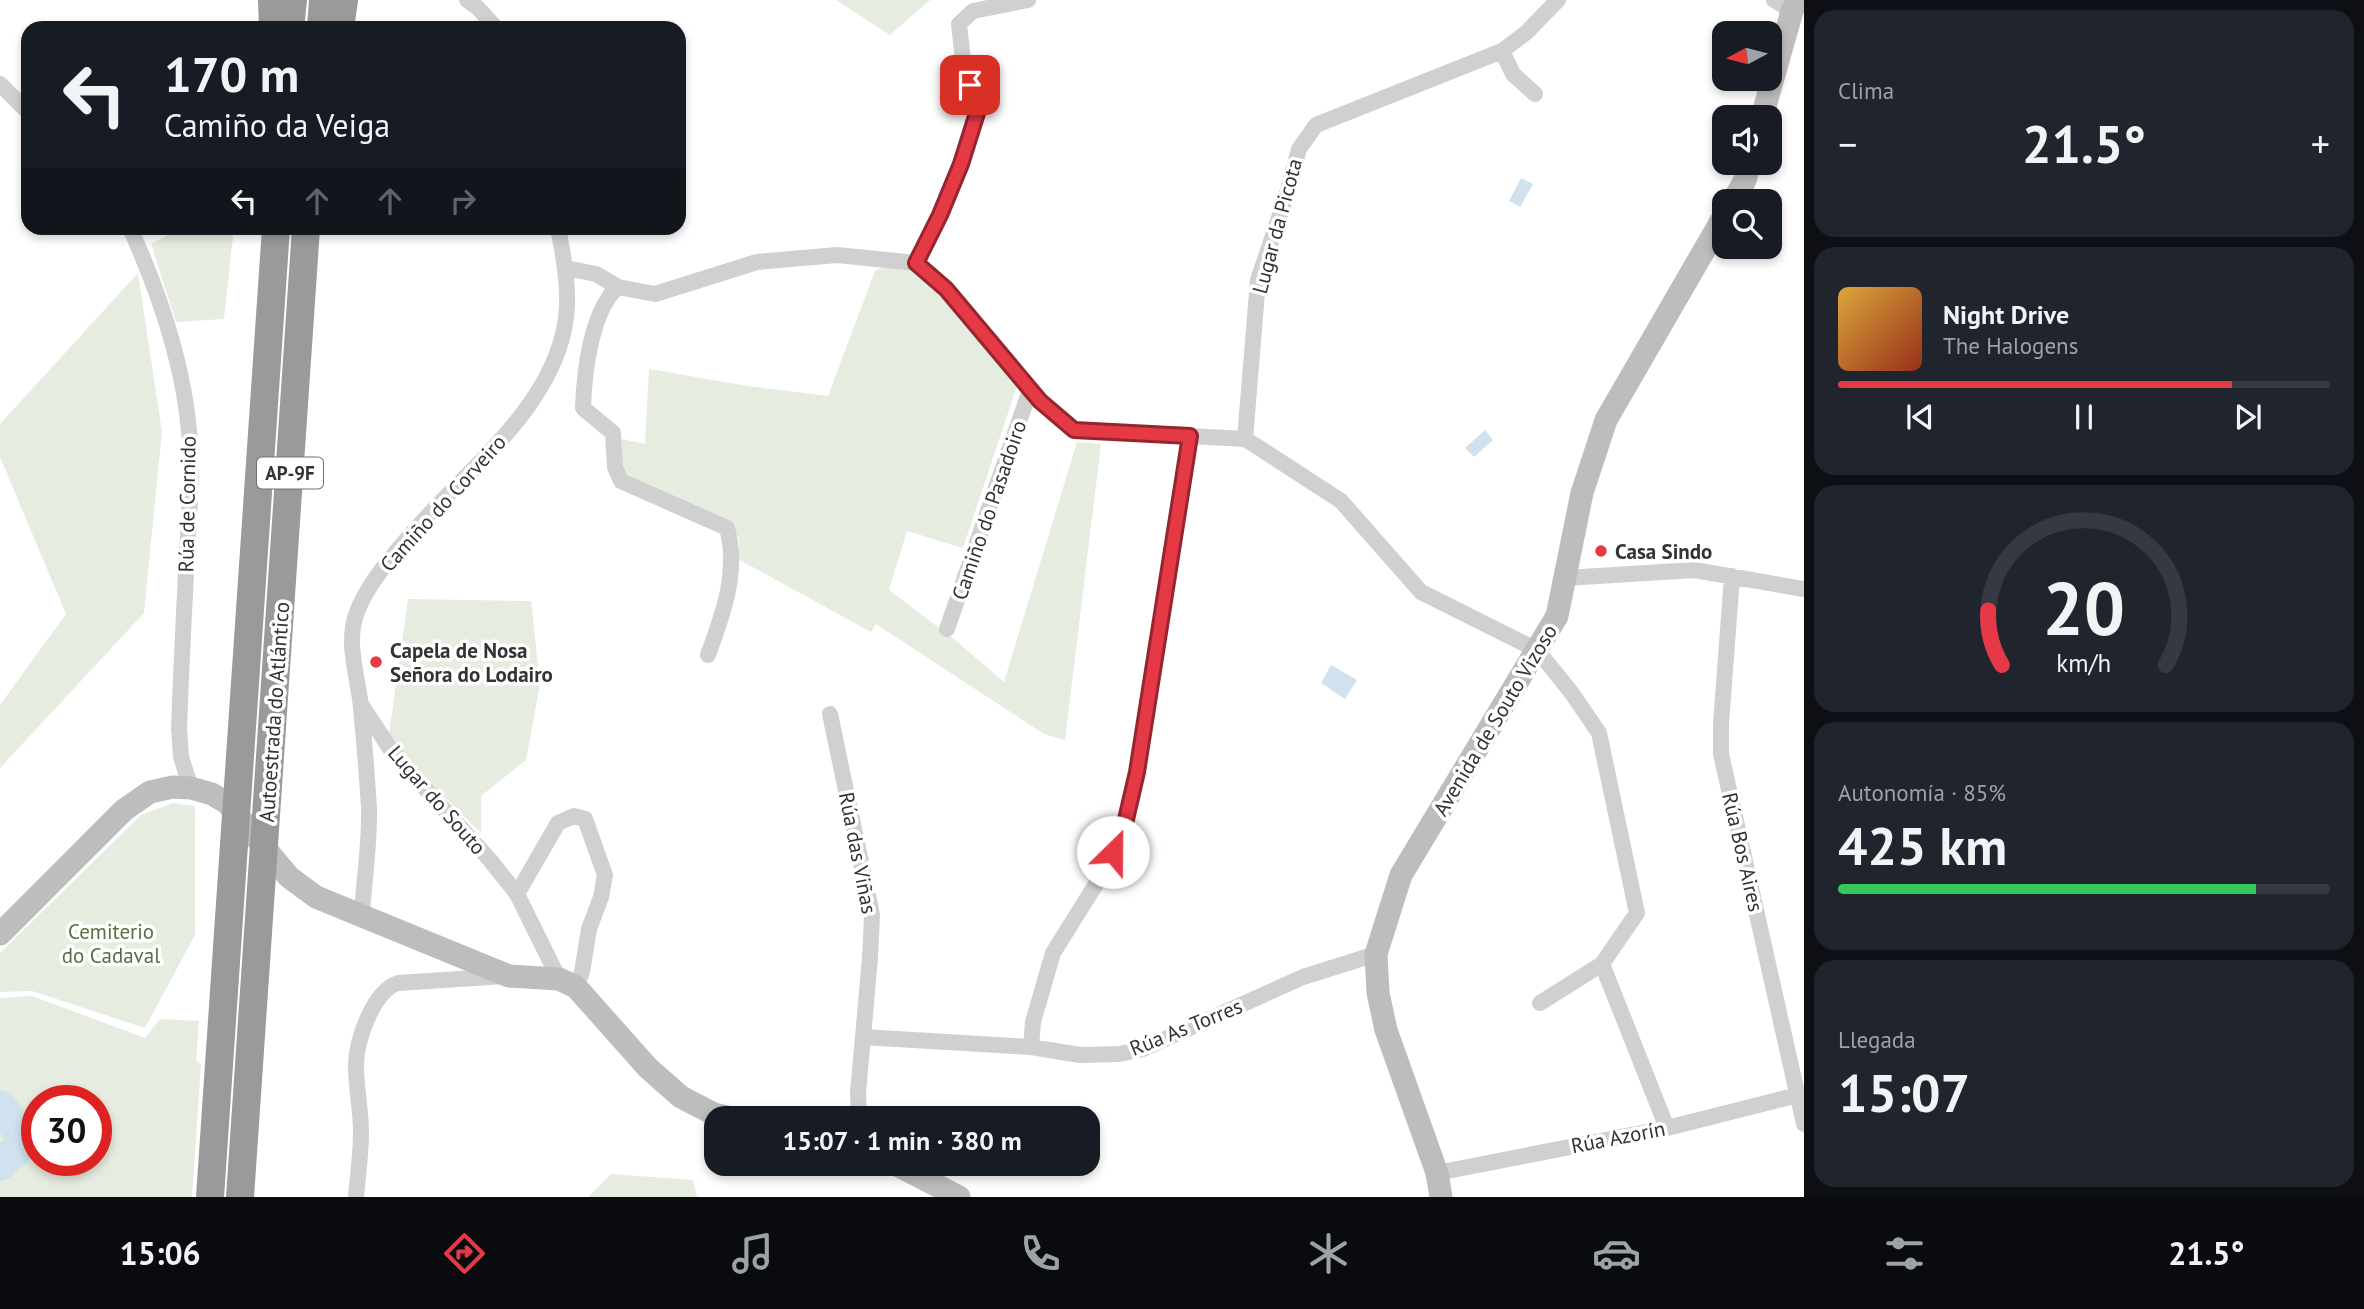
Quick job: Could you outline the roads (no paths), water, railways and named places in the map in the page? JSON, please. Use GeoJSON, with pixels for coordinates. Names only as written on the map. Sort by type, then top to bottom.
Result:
{"type":"FeatureCollection","features":[{"type":"Feature","properties":{"kind":"highway"},"geometry":{"type":"LineString","coordinates":[[272,0],[273,21]]}},
{"type":"Feature","properties":{"kind":"highway"},"geometry":{"type":"LineString","coordinates":[[291,21],[293,0]]}},
{"type":"Feature","properties":{"kind":"highway"},"geometry":{"type":"LineString","coordinates":[[322,21],[323,0]]}},
{"type":"Feature","properties":{"kind":"highway"},"geometry":{"type":"LineString","coordinates":[[341,21],[344,0]]}},
{"type":"Feature","properties":{"kind":"highway"},"geometry":{"type":"LineString","coordinates":[[247,653],[265,235]]}},
{"type":"Feature","properties":{"kind":"highway","name":"Autoestrada do Atlántico"},"geometry":{"type":"LineString","coordinates":[[210,1197],[276,235]]}},
{"type":"Feature","properties":{"kind":"highway","name":"Autoestrada do Atlántico"},"geometry":{"type":"LineString","coordinates":[[240,1197],[306,235]]}},
{"type":"Feature","properties":{"kind":"highway"},"geometry":{"type":"LineString","coordinates":[[292,443],[315,235]]}},
{"type":"Feature","properties":{"kind":"street"},"geometry":{"type":"LineString","coordinates":[[467,0],[490,21]]}},
{"type":"Feature","properties":{"kind":"street"},"geometry":{"type":"LineString","coordinates":[[916,263],[961,164],[978,110],[963,60],[959,24],[974,11],[1028,0]]}},
{"type":"Feature","properties":{"kind":"street","name":"Lugar da Picota"},"geometry":{"type":"LineString","coordinates":[[1245,439],[1258,279],[1299,149],[1316,125],[1502,51],[1527,32],[1558,0]]}},
{"type":"Feature","properties":{"kind":"street"},"geometry":{"type":"LineString","coordinates":[[1765,105],[1788,4]]}},
{"type":"Feature","properties":{"kind":"street"},"geometry":{"type":"LineString","coordinates":[[1502,51],[1513,74],[1535,94]]}},
{"type":"Feature","properties":{"kind":"street"},"geometry":{"type":"LineString","coordinates":[[0,84],[21,105]]}},
{"type":"Feature","properties":{"kind":"street","name":"Rúa de Cornido"},"geometry":{"type":"LineString","coordinates":[[133,235],[151,274],[163,310],[176,360],[189,430],[191,485],[178,729],[181,757],[191,788]]}},
{"type":"Feature","properties":{"kind":"street","name":"Camiño do Corveiro"},"geometry":{"type":"LineString","coordinates":[[362,914],[369,811],[361,704],[352,637],[356,615],[363,598],[381,570],[414,529],[516,422],[536,397],[551,369],[561,341],[567,309],[566,268],[559,235]]}},
{"type":"Feature","properties":{"kind":"street","name":"Avenida de Souto Vizoso"},"geometry":{"type":"LineString","coordinates":[[1441,1197],[1437,1173],[1386,1030],[1378,993],[1376,954],[1401,875],[1557,616],[1582,493],[1606,420],[1712,237]]}},
{"type":"Feature","properties":{"kind":"street"},"geometry":{"type":"LineString","coordinates":[[566,268],[596,274],[618,286],[655,294],[757,262],[837,255],[916,263],[946,289],[1030,390],[1074,430],[1245,439],[1340,501],[1421,592],[1537,650],[1571,692],[1599,733],[1637,913],[1602,964],[1540,1003]]}},
{"type":"Feature","properties":{"kind":"street"},"geometry":{"type":"LineString","coordinates":[[618,286],[608,296],[587,355],[583,408],[612,433],[615,467],[621,481],[727,528],[731,543],[731,573],[724,611],[708,655]]}},
{"type":"Feature","properties":{"kind":"street","name":"Camiño do Pasadoiro"},"geometry":{"type":"LineString","coordinates":[[947,629],[1030,390]]}},
{"type":"Feature","properties":{"kind":"street"},"geometry":{"type":"LineString","coordinates":[[1031,1047],[1033,1022],[1053,953],[1101,876],[1124,828],[1137,772],[1190,436]]}},
{"type":"Feature","properties":{"kind":"street"},"geometry":{"type":"LineString","coordinates":[[1566,578],[1694,570],[1804,589]]}},
{"type":"Feature","properties":{"kind":"street","name":"Rúa Bos Aires"},"geometry":{"type":"LineString","coordinates":[[1732,576],[1721,754],[1804,1124]]}},
{"type":"Feature","properties":{"kind":"street","name":"Lugar do Souto"},"geometry":{"type":"LineString","coordinates":[[361,704],[393,752],[517,894],[567,983]]}},
{"type":"Feature","properties":{"kind":"street","name":"Rúa das Viñas"},"geometry":{"type":"LineString","coordinates":[[830,714],[872,915],[859,1106]]}},
{"type":"Feature","properties":{"kind":"street"},"geometry":{"type":"LineString","coordinates":[[0,934],[124,810],[150,792],[173,787],[191,788],[212,793],[227,803],[289,877],[316,897],[509,976]]}},
{"type":"Feature","properties":{"kind":"street"},"geometry":{"type":"LineString","coordinates":[[517,894],[558,822],[574,816],[585,819],[605,875],[589,929],[582,972],[567,983]]}},
{"type":"Feature","properties":{"kind":"street","name":"Rúa As Torres"},"geometry":{"type":"LineString","coordinates":[[863,1037],[1031,1047],[1080,1055],[1119,1054],[1143,1049],[1303,977],[1376,954]]}},
{"type":"Feature","properties":{"kind":"street"},"geometry":{"type":"LineString","coordinates":[[1602,964],[1667,1128]]}},
{"type":"Feature","properties":{"kind":"street"},"geometry":{"type":"LineString","coordinates":[[356,1197],[361,1128],[356,1063],[368,1019],[381,993],[398,983],[509,976],[567,983],[648,1068],[681,1097],[704,1108]]}},
{"type":"Feature","properties":{"kind":"street","name":"Rúa Azorín"},"geometry":{"type":"LineString","coordinates":[[1437,1173],[1667,1128],[1798,1095]]}},
{"type":"Feature","properties":{"kind":"street"},"geometry":{"type":"LineString","coordinates":[[928,1176],[959,1197]]}},
{"type":"Feature","properties":{"kind":"water"},"geometry":{"type":"Polygon","coordinates":[[[1521,178],[1533,184],[1520,207],[1509,201],[1521,178]]]}},
{"type":"Feature","properties":{"kind":"water"},"geometry":{"type":"Polygon","coordinates":[[[1485,430],[1493,440],[1474,457],[1465,448],[1485,430]]]}},
{"type":"Feature","properties":{"kind":"water"},"geometry":{"type":"Polygon","coordinates":[[[1331,665],[1357,680],[1345,699],[1321,683],[1331,665]]]}},
{"type":"Feature","properties":{"kind":"waterway"},"geometry":{"type":"LineString","coordinates":[[0,1106],[20,1133],[23,1144],[0,1165]]}},
{"type":"Feature","properties":{"kind":"place","name":"Casa Sindo"},"geometry":{"type":"Point","coordinates":[1601,551]}},
{"type":"Feature","properties":{"kind":"place","name":"Capela de Nosa Señora do Lodairo"},"geometry":{"type":"Point","coordinates":[376,662]}},
{"type":"Feature","properties":{"kind":"park label","name":"Cemiterio do Cadaval"},"geometry":{"type":"Point","coordinates":[111,943]}}]}
